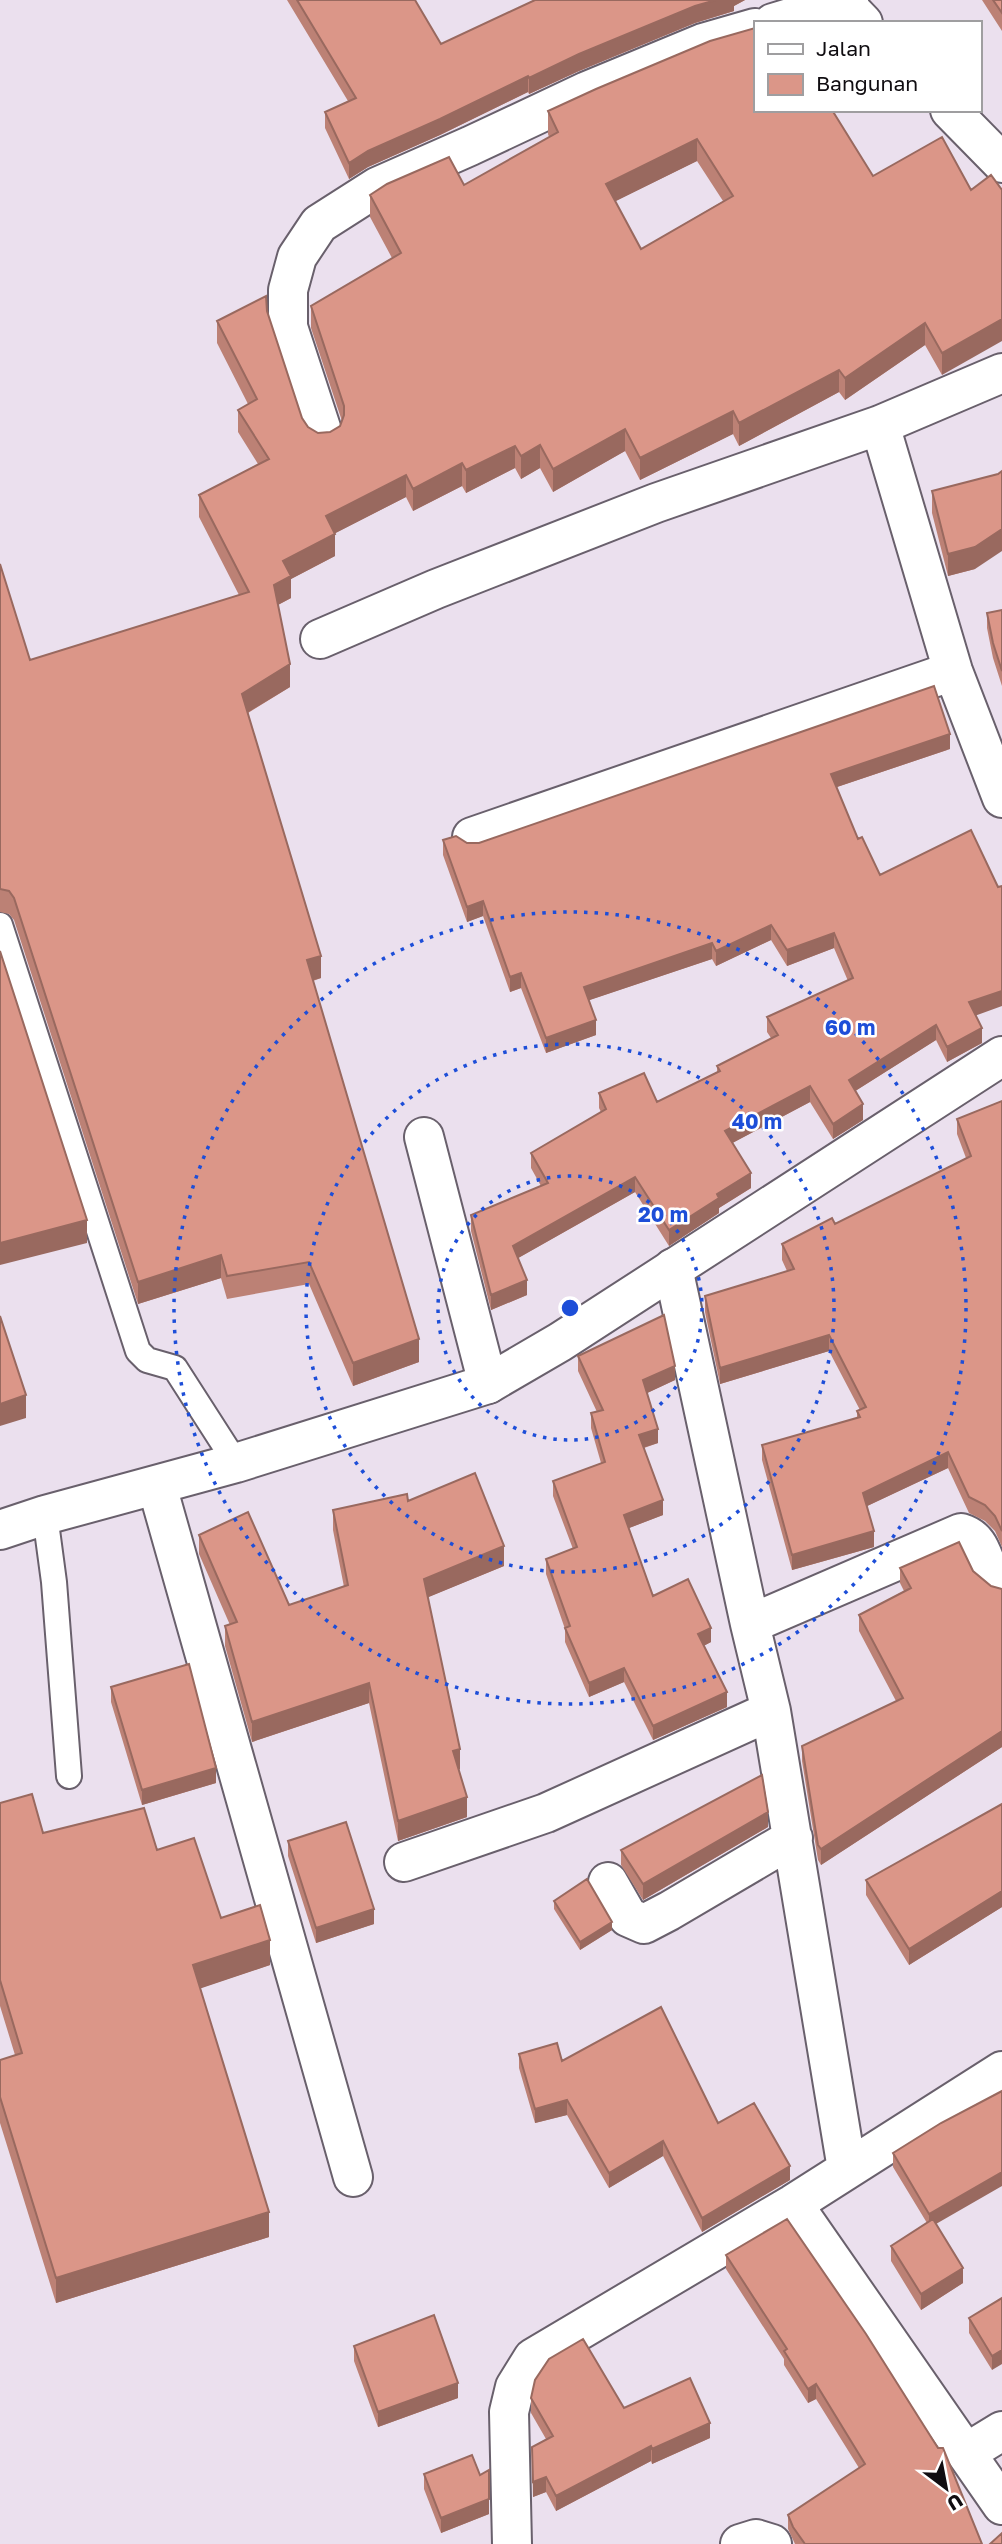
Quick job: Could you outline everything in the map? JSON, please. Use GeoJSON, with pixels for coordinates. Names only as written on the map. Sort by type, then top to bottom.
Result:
{"type":"FeatureCollection","features":[{"type":"Feature","properties":{"kind":"street"},"geometry":{"type":"LineString","coordinates":[[782,21],[849,6]]}},
{"type":"Feature","properties":{"kind":"street"},"geometry":{"type":"LineString","coordinates":[[323,434],[288,327],[288,290],[296,257],[319,224],[377,187],[587,92],[703,43],[754,28]]}},
{"type":"Feature","properties":{"kind":"street"},"geometry":{"type":"LineString","coordinates":[[952,112],[1002,163]]}},
{"type":"Feature","properties":{"kind":"street"},"geometry":{"type":"LineString","coordinates":[[320,639],[436,589],[656,503],[880,425],[1002,373]]}},
{"type":"Feature","properties":{"kind":"street"},"geometry":{"type":"LineString","coordinates":[[880,425],[953,671],[1002,798]]}},
{"type":"Feature","properties":{"kind":"street"},"geometry":{"type":"LineString","coordinates":[[472,837],[953,671]]}},
{"type":"Feature","properties":{"kind":"street"},"geometry":{"type":"LineString","coordinates":[[0,1530],[45,1515],[236,1463],[488,1384],[560,1342],[1002,1056]]}},
{"type":"Feature","properties":{"kind":"street"},"geometry":{"type":"LineString","coordinates":[[424,1137],[488,1384]]}},
{"type":"Feature","properties":{"kind":"street"},"geometry":{"type":"LineString","coordinates":[[673,1268],[771,1711],[847,2169]]}},
{"type":"Feature","properties":{"kind":"street"},"geometry":{"type":"LineString","coordinates":[[158,1486],[352,2177]]}},
{"type":"Feature","properties":{"kind":"street"},"geometry":{"type":"LineString","coordinates":[[750,1624],[961,1533],[976,1541],[994,1579],[1002,1583]]}},
{"type":"Feature","properties":{"kind":"street"},"geometry":{"type":"LineString","coordinates":[[404,1862],[546,1813],[771,1711]]}},
{"type":"Feature","properties":{"kind":"street"},"geometry":{"type":"LineString","coordinates":[[608,1882],[628,1917],[644,1924],[669,1912],[793,1838]]}},
{"type":"Feature","properties":{"kind":"street"},"geometry":{"type":"LineString","coordinates":[[512,2544],[509,2412],[515,2386],[533,2358],[793,2204],[1002,2071]]}},
{"type":"Feature","properties":{"kind":"street"},"geometry":{"type":"LineString","coordinates":[[793,2204],[1002,2505]]}},
{"type":"Feature","properties":{"kind":"street"},"geometry":{"type":"LineString","coordinates":[[966,2452],[1002,2431]]}},
{"type":"Feature","properties":{"kind":"street"},"geometry":{"type":"LineString","coordinates":[[740,2544],[756,2539],[772,2544]]}},
{"type":"Feature","properties":{"kind":"lane"},"geometry":{"type":"LineString","coordinates":[[0,925],[138,1351],[147,1360],[175,1368],[236,1463]]}},
{"type":"Feature","properties":{"kind":"lane"},"geometry":{"type":"LineString","coordinates":[[45,1515],[54,1582],[69,1776]]}},
{"type":"Feature","properties":{"kind":"building"},"geometry":{"type":"Polygon","coordinates":[[[297,0],[415,0],[441,44],[535,0],[716,0],[695,6],[579,54],[529,78],[528,76],[368,151],[349,163],[325,112],[356,98],[297,0]]]}},
{"type":"Feature","properties":{"kind":"building"},"geometry":{"type":"Polygon","coordinates":[[[993,0],[1002,0],[1002,13],[993,0]]]}},
{"type":"Feature","properties":{"kind":"building"},"geometry":{"type":"Polygon","coordinates":[[[754,28],[754,112],[833,112],[873,176],[942,137],[971,190],[991,175],[1002,190],[1002,319],[942,353],[925,323],[845,378],[839,370],[739,423],[733,411],[640,458],[625,429],[553,469],[540,445],[521,456],[515,446],[466,470],[462,463],[413,489],[406,475],[326,516],[335,534],[283,561],[291,576],[274,585],[290,664],[242,694],[321,956],[307,960],[419,1339],[353,1363],[309,1262],[227,1276],[221,1255],[138,1282],[14,898],[9,891],[0,889],[0,564],[30,660],[249,592],[199,495],[269,459],[238,410],[257,399],[217,321],[266,296],[267,311],[302,418],[308,427],[318,433],[330,432],[340,426],[344,406],[311,306],[401,253],[370,195],[387,184],[449,157],[464,185],[558,132],[548,111],[710,41],[754,28]],[[697,139],[606,184],[641,249],[733,196],[697,139]]]}},
{"type":"Feature","properties":{"kind":"building"},"geometry":{"type":"Polygon","coordinates":[[[1002,471],[1002,529],[975,547],[948,554],[932,491],[1002,471]]]}},
{"type":"Feature","properties":{"kind":"building"},"geometry":{"type":"Polygon","coordinates":[[[1002,610],[1002,671],[987,613],[1002,610]]]}},
{"type":"Feature","properties":{"kind":"building"},"geometry":{"type":"Polygon","coordinates":[[[934,686],[950,734],[831,774],[858,839],[862,837],[880,875],[971,830],[998,887],[1002,886],[1002,991],[969,1002],[982,1028],[947,1047],[936,1025],[849,1080],[863,1104],[833,1124],[810,1086],[725,1131],[751,1173],[717,1194],[719,1198],[669,1230],[635,1177],[513,1246],[527,1280],[491,1295],[471,1215],[548,1183],[531,1153],[606,1109],[599,1093],[644,1073],[657,1102],[720,1071],[717,1066],[778,1035],[767,1017],[853,978],[834,933],[787,950],[771,925],[716,951],[712,943],[584,987],[596,1020],[546,1038],[521,973],[510,977],[483,901],[467,907],[443,840],[456,836],[467,843],[479,843],[934,686]]]}},
{"type":"Feature","properties":{"kind":"building"},"geometry":{"type":"Polygon","coordinates":[[[0,951],[87,1220],[0,1243],[0,951]]]}},
{"type":"Feature","properties":{"kind":"building"},"geometry":{"type":"Polygon","coordinates":[[[1002,1101],[1002,1531],[995,1516],[985,1505],[969,1497],[948,1452],[863,1493],[874,1531],[792,1555],[762,1445],[860,1417],[857,1411],[866,1407],[829,1335],[720,1368],[705,1296],[794,1269],[782,1244],[832,1218],[835,1224],[971,1156],[957,1119],[1002,1101]]]}},
{"type":"Feature","properties":{"kind":"building"},"geometry":{"type":"Polygon","coordinates":[[[664,1315],[675,1366],[643,1380],[658,1429],[639,1435],[663,1500],[624,1515],[653,1596],[688,1579],[711,1628],[698,1634],[727,1692],[653,1726],[624,1668],[589,1683],[565,1628],[570,1626],[546,1559],[577,1547],[553,1481],[605,1462],[591,1413],[603,1410],[578,1356],[664,1315]]]}},
{"type":"Feature","properties":{"kind":"building"},"geometry":{"type":"Polygon","coordinates":[[[0,1316],[26,1395],[0,1404],[0,1316]]]}},
{"type":"Feature","properties":{"kind":"building"},"geometry":{"type":"Polygon","coordinates":[[[475,1473],[504,1546],[424,1579],[460,1749],[453,1751],[467,1797],[398,1821],[369,1683],[252,1722],[225,1626],[237,1622],[199,1535],[248,1512],[289,1605],[348,1585],[333,1510],[407,1494],[408,1501],[475,1473]]]}},
{"type":"Feature","properties":{"kind":"building"},"geometry":{"type":"Polygon","coordinates":[[[959,1542],[973,1571],[991,1586],[1002,1589],[1002,1731],[821,1849],[818,1845],[802,1746],[903,1698],[859,1615],[911,1588],[900,1568],[959,1542]]]}},
{"type":"Feature","properties":{"kind":"building"},"geometry":{"type":"Polygon","coordinates":[[[189,1664],[216,1768],[142,1790],[111,1687],[189,1664]]]}},
{"type":"Feature","properties":{"kind":"building"},"geometry":{"type":"Polygon","coordinates":[[[762,1775],[768,1812],[643,1884],[621,1850],[762,1775]]]}},
{"type":"Feature","properties":{"kind":"building"},"geometry":{"type":"Polygon","coordinates":[[[32,1794],[43,1833],[144,1808],[157,1850],[194,1838],[221,1918],[260,1905],[270,1940],[193,1965],[269,2212],[56,2278],[0,2097],[0,2060],[22,2053],[0,1980],[0,1803],[32,1794]]]}},
{"type":"Feature","properties":{"kind":"building"},"geometry":{"type":"Polygon","coordinates":[[[1002,1804],[1002,1891],[909,1949],[866,1880],[1002,1804]]]}},
{"type":"Feature","properties":{"kind":"building"},"geometry":{"type":"Polygon","coordinates":[[[346,1822],[374,1909],[316,1928],[288,1841],[346,1822]]]}},
{"type":"Feature","properties":{"kind":"building"},"geometry":{"type":"Polygon","coordinates":[[[587,1879],[612,1922],[580,1942],[554,1901],[587,1879]]]}},
{"type":"Feature","properties":{"kind":"building"},"geometry":{"type":"Polygon","coordinates":[[[661,2007],[718,2123],[754,2103],[790,2166],[702,2218],[663,2141],[609,2173],[567,2100],[535,2109],[519,2054],[557,2043],[562,2061],[661,2007]]]}},
{"type":"Feature","properties":{"kind":"building"},"geometry":{"type":"Polygon","coordinates":[[[1002,2091],[1002,2172],[929,2214],[893,2153],[941,2123],[1002,2091]]]}},
{"type":"Feature","properties":{"kind":"building"},"geometry":{"type":"Polygon","coordinates":[[[787,2219],[866,2334],[938,2448],[943,2448],[982,2544],[805,2544],[793,2527],[788,2515],[865,2464],[816,2384],[808,2389],[784,2351],[787,2349],[726,2255],[787,2219]]]}},
{"type":"Feature","properties":{"kind":"building"},"geometry":{"type":"Polygon","coordinates":[[[933,2219],[963,2268],[921,2294],[891,2246],[933,2219]]]}},
{"type":"Feature","properties":{"kind":"building"},"geometry":{"type":"Polygon","coordinates":[[[1002,2298],[1002,2350],[992,2356],[969,2318],[1002,2298]]]}},
{"type":"Feature","properties":{"kind":"building"},"geometry":{"type":"Polygon","coordinates":[[[434,2315],[458,2383],[378,2412],[354,2346],[434,2315]]]}},
{"type":"Feature","properties":{"kind":"building"},"geometry":{"type":"Polygon","coordinates":[[[583,2339],[624,2408],[690,2378],[710,2423],[652,2449],[651,2446],[556,2496],[546,2477],[533,2482],[532,2447],[553,2436],[531,2398],[535,2380],[549,2359],[583,2339]]]}},
{"type":"Feature","properties":{"kind":"building"},"geometry":{"type":"Polygon","coordinates":[[[472,2455],[480,2475],[489,2470],[489,2499],[441,2518],[424,2474],[472,2455]]]}},
{"type":"Feature","properties":{"kind":"building"},"geometry":{"type":"Polygon","coordinates":[[[1002,2533],[1002,2544],[990,2544],[1002,2533]]]}}]}
